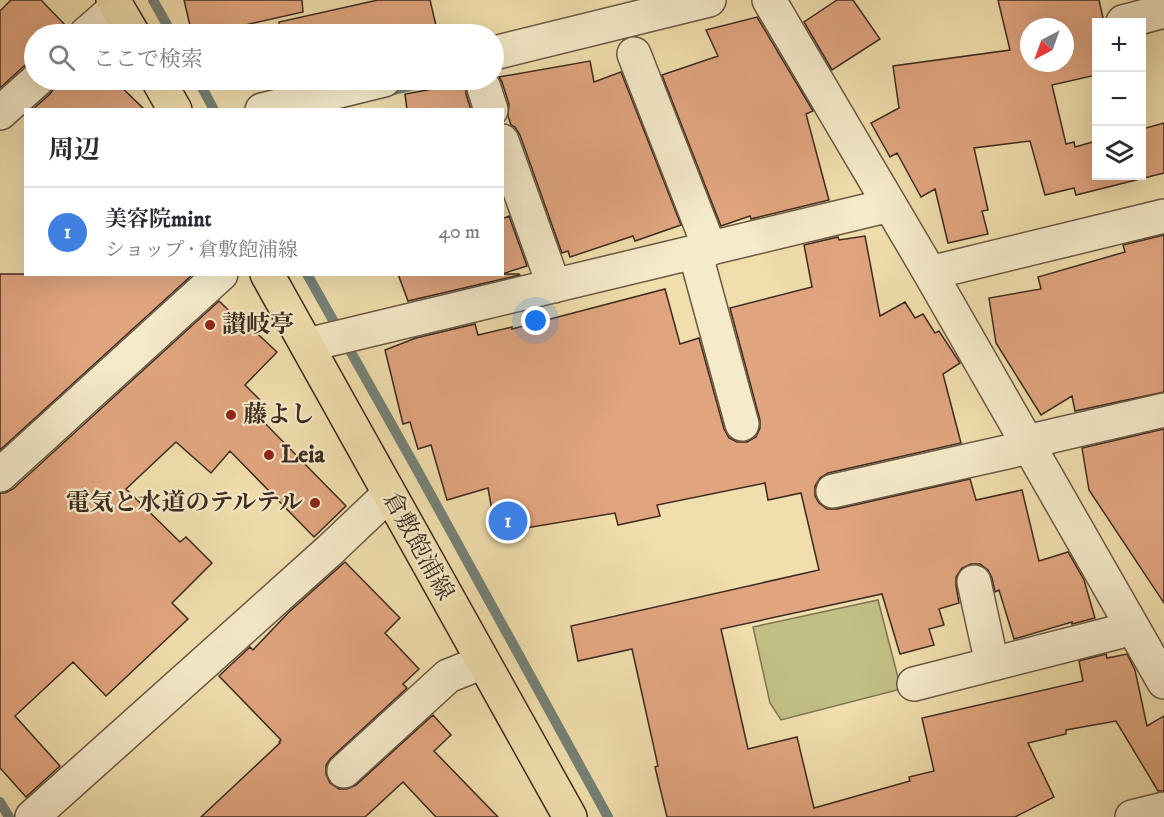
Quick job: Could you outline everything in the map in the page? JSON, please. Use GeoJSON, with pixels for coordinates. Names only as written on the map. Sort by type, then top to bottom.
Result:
{"type":"FeatureCollection","features":[{"type":"Feature","properties":{"kind":"main road"},"geometry":{"type":"LineString","coordinates":[[164,90],[174,108]]}},
{"type":"Feature","properties":{"kind":"main road","name":"倉敷飽浦線"},"geometry":{"type":"LineString","coordinates":[[269,276],[331,340],[389,494],[567,816]]}},
{"type":"Feature","properties":{"kind":"street"},"geometry":{"type":"LineString","coordinates":[[504,51],[709,0]]}},
{"type":"Feature","properties":{"kind":"street"},"geometry":{"type":"LineString","coordinates":[[769,0],[890,205],[940,270],[1034,441],[1130,624],[1164,682]]}},
{"type":"Feature","properties":{"kind":"street"},"geometry":{"type":"LineString","coordinates":[[1138,18],[1164,11]]}},
{"type":"Feature","properties":{"kind":"street"},"geometry":{"type":"LineString","coordinates":[[104,24],[121,14]]}},
{"type":"Feature","properties":{"kind":"street"},"geometry":{"type":"LineString","coordinates":[[634,54],[702,250],[742,424]]}},
{"type":"Feature","properties":{"kind":"street"},"geometry":{"type":"LineString","coordinates":[[0,113],[26,90]]}},
{"type":"Feature","properties":{"kind":"street"},"geometry":{"type":"LineString","coordinates":[[270,108],[343,90]]}},
{"type":"Feature","properties":{"kind":"street"},"geometry":{"type":"LineString","coordinates":[[504,147],[554,286]]}},
{"type":"Feature","properties":{"kind":"street"},"geometry":{"type":"LineString","coordinates":[[331,340],[890,205]]}},
{"type":"Feature","properties":{"kind":"street"},"geometry":{"type":"LineString","coordinates":[[940,270],[1164,216]]}},
{"type":"Feature","properties":{"kind":"street"},"geometry":{"type":"LineString","coordinates":[[0,475],[219,276]]}},
{"type":"Feature","properties":{"kind":"street"},"geometry":{"type":"LineString","coordinates":[[833,491],[1164,411]]}},
{"type":"Feature","properties":{"kind":"street"},"geometry":{"type":"LineString","coordinates":[[32,817],[330,550],[389,494]]}},
{"type":"Feature","properties":{"kind":"street"},"geometry":{"type":"LineString","coordinates":[[974,582],[992,664]]}},
{"type":"Feature","properties":{"kind":"street"},"geometry":{"type":"LineString","coordinates":[[914,684],[1118,632],[1130,624]]}},
{"type":"Feature","properties":{"kind":"street"},"geometry":{"type":"LineString","coordinates":[[344,771],[448,676],[483,662]]}},
{"type":"Feature","properties":{"kind":"street"},"geometry":{"type":"LineString","coordinates":[[1132,817],[1164,809]]}},
{"type":"Feature","properties":{"kind":"shaded area"},"geometry":{"type":"Polygon","coordinates":[[[878,600],[901,689],[781,720],[770,703],[753,627],[878,600]]]}},
{"type":"Feature","properties":{"kind":"building"},"geometry":{"type":"Polygon","coordinates":[[[11,0],[41,0],[64,24],[24,24],[24,66],[0,88],[0,11],[11,0]]]}},
{"type":"Feature","properties":{"kind":"building"},"geometry":{"type":"Polygon","coordinates":[[[184,0],[302,0],[303,12],[250,24],[190,24],[184,0]]]}},
{"type":"Feature","properties":{"kind":"building"},"geometry":{"type":"Polygon","coordinates":[[[378,0],[430,0],[436,24],[279,24],[279,22],[378,0]]]}},
{"type":"Feature","properties":{"kind":"building"},"geometry":{"type":"Polygon","coordinates":[[[837,0],[853,0],[880,39],[832,70],[804,22],[837,0]]]}},
{"type":"Feature","properties":{"kind":"building"},"geometry":{"type":"Polygon","coordinates":[[[998,0],[1099,0],[1103,18],[1092,18],[1092,76],[1052,85],[1066,144],[1074,142],[1075,147],[1092,142],[1092,180],[1136,180],[1076,195],[1074,188],[1045,195],[1030,141],[974,148],[988,210],[982,211],[988,234],[948,243],[935,189],[921,197],[897,153],[890,157],[871,123],[899,108],[893,66],[1010,50],[998,0]]]}},
{"type":"Feature","properties":{"kind":"building"},"geometry":{"type":"Polygon","coordinates":[[[757,17],[813,111],[806,114],[829,200],[751,219],[750,216],[721,226],[662,75],[718,56],[706,30],[757,17]]]}},
{"type":"Feature","properties":{"kind":"building"},"geometry":{"type":"Polygon","coordinates":[[[590,61],[594,82],[621,72],[681,225],[635,241],[633,236],[570,257],[568,251],[562,253],[520,135],[511,125],[508,116],[509,104],[504,88],[504,76],[590,61]]]}},
{"type":"Feature","properties":{"kind":"building"},"geometry":{"type":"Polygon","coordinates":[[[52,90],[124,90],[143,108],[34,108],[52,90]]]}},
{"type":"Feature","properties":{"kind":"building"},"geometry":{"type":"Polygon","coordinates":[[[427,90],[466,90],[470,108],[407,108],[405,94],[427,90]]]}},
{"type":"Feature","properties":{"kind":"building"},"geometry":{"type":"Polygon","coordinates":[[[1164,123],[1164,173],[1146,178],[1146,128],[1164,123]]]}},
{"type":"Feature","properties":{"kind":"building"},"geometry":{"type":"Polygon","coordinates":[[[509,216],[527,266],[504,273],[504,218],[509,216]]]}},
{"type":"Feature","properties":{"kind":"building"},"geometry":{"type":"Polygon","coordinates":[[[1164,235],[1164,392],[1075,411],[1072,396],[1041,415],[996,343],[989,298],[1041,289],[1038,277],[1125,252],[1123,245],[1164,235]]]}},
{"type":"Feature","properties":{"kind":"building"},"geometry":{"type":"Polygon","coordinates":[[[865,236],[880,316],[905,302],[915,318],[923,314],[935,333],[939,331],[960,363],[943,374],[961,443],[828,473],[820,478],[815,486],[815,496],[819,503],[827,509],[837,509],[970,479],[976,500],[1022,490],[1039,561],[1068,552],[1084,580],[1095,618],[1072,624],[1072,622],[1014,639],[999,590],[995,592],[988,570],[980,564],[971,564],[962,568],[956,577],[959,603],[939,609],[944,625],[929,629],[934,645],[900,654],[882,594],[721,629],[748,749],[797,737],[814,808],[910,781],[909,777],[934,771],[922,718],[1083,681],[1079,661],[1106,654],[1107,658],[1127,654],[1135,670],[1147,726],[1164,716],[1164,791],[1158,791],[1116,721],[1066,730],[1066,734],[1028,743],[1054,797],[1015,817],[667,817],[632,649],[578,661],[571,626],[819,570],[801,493],[768,500],[765,483],[657,505],[660,516],[618,525],[615,513],[496,533],[488,488],[447,500],[431,445],[418,449],[410,422],[403,424],[385,350],[416,338],[475,324],[478,335],[512,327],[512,329],[665,289],[680,344],[699,338],[724,429],[729,438],[737,442],[747,442],[756,437],[760,428],[760,420],[730,308],[812,287],[804,245],[838,237],[839,240],[865,236]]]}},
{"type":"Feature","properties":{"kind":"building"},"geometry":{"type":"Polygon","coordinates":[[[0,274],[191,276],[0,450],[0,274]]]}},
{"type":"Feature","properties":{"kind":"building"},"geometry":{"type":"Polygon","coordinates":[[[520,275],[408,301],[399,276],[520,275]]]}},
{"type":"Feature","properties":{"kind":"building"},"geometry":{"type":"Polygon","coordinates":[[[219,301],[277,352],[245,385],[262,402],[253,411],[346,506],[314,537],[230,451],[211,473],[176,442],[126,489],[180,542],[186,537],[212,563],[172,603],[188,619],[106,696],[73,662],[15,716],[60,766],[26,797],[0,768],[0,493],[13,489],[219,301]]]}},
{"type":"Feature","properties":{"kind":"building"},"geometry":{"type":"Polygon","coordinates":[[[1164,429],[1164,603],[1089,490],[1082,448],[1164,429]]]}},
{"type":"Feature","properties":{"kind":"building"},"geometry":{"type":"Polygon","coordinates":[[[345,562],[400,618],[385,633],[419,669],[403,684],[407,688],[331,758],[326,765],[326,774],[330,783],[339,789],[347,789],[356,785],[433,715],[451,735],[434,751],[498,817],[436,817],[403,782],[365,817],[201,817],[281,740],[219,676],[250,647],[253,650],[289,612],[345,562]]]}},
{"type":"Feature","properties":{"kind":"waterway"},"geometry":{"type":"LineString","coordinates":[[153,0],[166,24]]}},
{"type":"Feature","properties":{"kind":"waterway"},"geometry":{"type":"LineString","coordinates":[[203,90],[213,108]]}},
{"type":"Feature","properties":{"kind":"waterway"},"geometry":{"type":"LineString","coordinates":[[386,92],[394,90]]}},
{"type":"Feature","properties":{"kind":"waterway"},"geometry":{"type":"LineString","coordinates":[[308,276],[608,817]]}},
{"type":"Feature","properties":{"kind":"waterway"},"geometry":{"type":"LineString","coordinates":[[0,802],[9,817]]}},
{"type":"Feature","properties":{"kind":"place","name":"讃岐亭"},"geometry":{"type":"Point","coordinates":[210,325]}},
{"type":"Feature","properties":{"kind":"place","name":"藤よし"},"geometry":{"type":"Point","coordinates":[231,415]}},
{"type":"Feature","properties":{"kind":"place","name":"Leia"},"geometry":{"type":"Point","coordinates":[269,455]}},
{"type":"Feature","properties":{"kind":"place","name":"電気と水道のテルテル"},"geometry":{"type":"Point","coordinates":[315,503]}},
{"type":"Feature","properties":{"kind":"place","name":"美容院mint"},"geometry":{"type":"Point","coordinates":[508,521]}}]}
